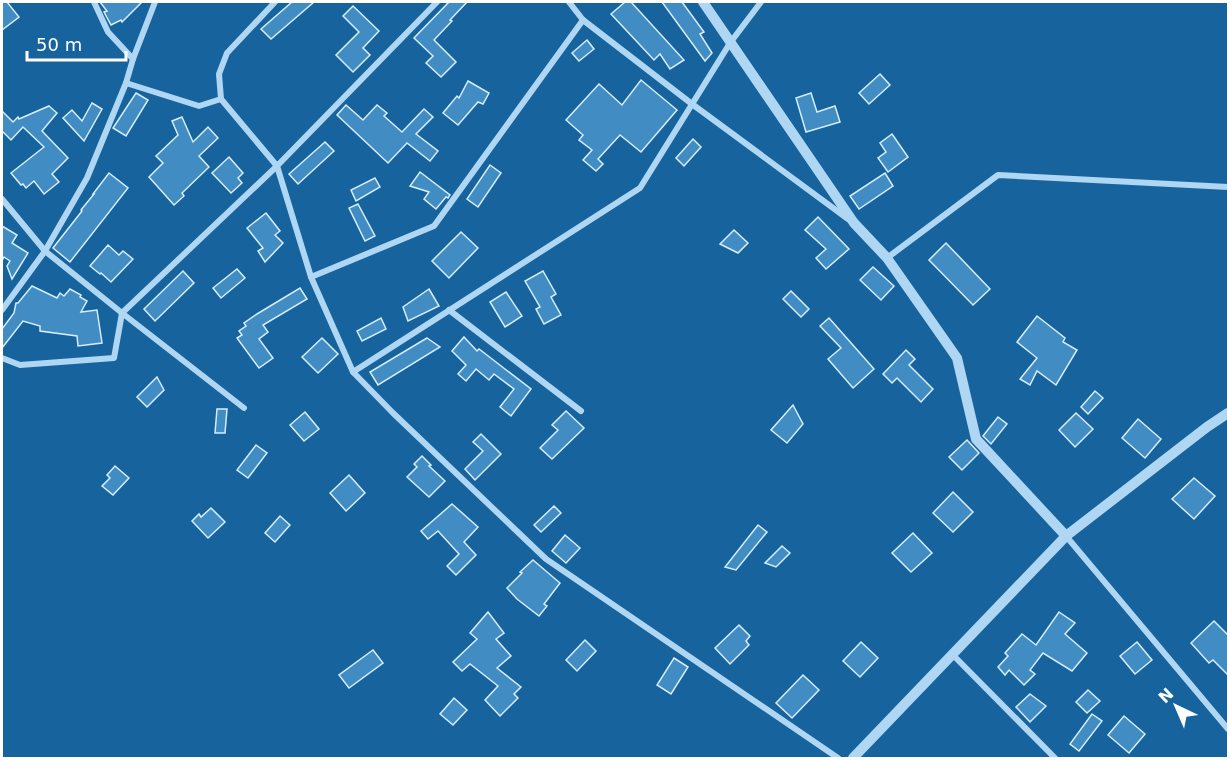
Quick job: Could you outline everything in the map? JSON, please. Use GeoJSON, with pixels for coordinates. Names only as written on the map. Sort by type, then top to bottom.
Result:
{"type":"FeatureCollection","features":[{"type":"Feature","properties":{"kind":"street"},"geometry":{"type":"LineString","coordinates":[[94,2],[108,32],[133,59]]}},
{"type":"Feature","properties":{"kind":"street"},"geometry":{"type":"LineString","coordinates":[[2,310],[45,251],[87,178],[155,2]]}},
{"type":"Feature","properties":{"kind":"street"},"geometry":{"type":"LineString","coordinates":[[275,2],[227,53],[219,75],[220,99],[277,166],[311,277],[353,372],[546,559],[838,759]]}},
{"type":"Feature","properties":{"kind":"street"},"geometry":{"type":"LineString","coordinates":[[2,358],[20,365],[114,358],[122,313],[277,166],[437,2]]}},
{"type":"Feature","properties":{"kind":"street"},"geometry":{"type":"LineString","coordinates":[[569,2],[583,20],[692,104],[854,223]]}},
{"type":"Feature","properties":{"kind":"street"},"geometry":{"type":"LineString","coordinates":[[703,2],[854,223],[887,258],[957,358],[976,439],[1066,536],[1228,729]]}},
{"type":"Feature","properties":{"kind":"street"},"geometry":{"type":"LineString","coordinates":[[353,372],[640,188],[730,43],[762,2]]}},
{"type":"Feature","properties":{"kind":"street"},"geometry":{"type":"LineString","coordinates":[[311,277],[434,226],[583,20]]}},
{"type":"Feature","properties":{"kind":"street"},"geometry":{"type":"LineString","coordinates":[[126,82],[199,106],[220,99]]}},
{"type":"Feature","properties":{"kind":"street"},"geometry":{"type":"LineString","coordinates":[[887,258],[999,175],[1228,187]]}},
{"type":"Feature","properties":{"kind":"street"},"geometry":{"type":"LineString","coordinates":[[2,199],[45,251],[244,408]]}},
{"type":"Feature","properties":{"kind":"street"},"geometry":{"type":"LineString","coordinates":[[449,310],[581,411]]}},
{"type":"Feature","properties":{"kind":"street"},"geometry":{"type":"LineString","coordinates":[[854,759],[1066,536],[1228,413]]}},
{"type":"Feature","properties":{"kind":"street"},"geometry":{"type":"LineString","coordinates":[[952,654],[1054,759]]}},
{"type":"Feature","properties":{"kind":"building"},"geometry":{"type":"Polygon","coordinates":[[[2,2],[7,2],[19,17],[2,30],[2,2]]]}},
{"type":"Feature","properties":{"kind":"building"},"geometry":{"type":"Polygon","coordinates":[[[100,2],[142,2],[122,22],[121,20],[111,25],[104,12],[107,11],[100,2]]]}},
{"type":"Feature","properties":{"kind":"building"},"geometry":{"type":"Polygon","coordinates":[[[292,2],[314,2],[271,39],[261,29],[292,2]]]}},
{"type":"Feature","properties":{"kind":"building"},"geometry":{"type":"Polygon","coordinates":[[[449,2],[467,2],[434,40],[456,62],[441,77],[426,63],[433,56],[414,38],[449,2]]]}},
{"type":"Feature","properties":{"kind":"building"},"geometry":{"type":"Polygon","coordinates":[[[625,2],[631,2],[684,60],[670,69],[660,54],[654,60],[611,14],[625,2]]]}},
{"type":"Feature","properties":{"kind":"building"},"geometry":{"type":"Polygon","coordinates":[[[662,2],[682,2],[704,32],[700,34],[712,53],[705,61],[662,2]]]}},
{"type":"Feature","properties":{"kind":"building"},"geometry":{"type":"Polygon","coordinates":[[[353,6],[379,31],[363,48],[370,55],[353,72],[336,55],[359,32],[343,16],[353,6]]]}},
{"type":"Feature","properties":{"kind":"building"},"geometry":{"type":"Polygon","coordinates":[[[587,40],[594,49],[579,61],[572,53],[587,40]]]}},
{"type":"Feature","properties":{"kind":"building"},"geometry":{"type":"Polygon","coordinates":[[[880,74],[890,85],[869,104],[859,93],[880,74]]]}},
{"type":"Feature","properties":{"kind":"building"},"geometry":{"type":"Polygon","coordinates":[[[641,80],[677,110],[641,152],[620,135],[598,159],[603,164],[596,171],[583,160],[592,150],[579,140],[583,135],[566,120],[599,84],[622,105],[641,80]]]}},
{"type":"Feature","properties":{"kind":"building"},"geometry":{"type":"Polygon","coordinates":[[[468,81],[489,93],[483,104],[478,102],[458,125],[443,113],[457,96],[459,98],[468,81]]]}},
{"type":"Feature","properties":{"kind":"building"},"geometry":{"type":"Polygon","coordinates":[[[136,93],[148,100],[126,136],[113,128],[136,93]]]}},
{"type":"Feature","properties":{"kind":"building"},"geometry":{"type":"Polygon","coordinates":[[[811,93],[817,112],[835,106],[840,122],[806,132],[796,98],[811,93]]]}},
{"type":"Feature","properties":{"kind":"building"},"geometry":{"type":"Polygon","coordinates":[[[92,103],[102,109],[84,141],[63,118],[72,110],[82,121],[92,103]]]}},
{"type":"Feature","properties":{"kind":"building"},"geometry":{"type":"Polygon","coordinates":[[[346,105],[363,120],[377,105],[387,113],[384,116],[402,132],[424,109],[433,117],[416,134],[438,151],[430,161],[407,143],[388,163],[337,115],[346,105]]]}},
{"type":"Feature","properties":{"kind":"building"},"geometry":{"type":"Polygon","coordinates":[[[49,106],[57,113],[42,131],[68,158],[52,174],[59,182],[44,194],[34,181],[26,188],[11,173],[44,147],[23,127],[11,140],[2,131],[2,111],[13,122],[18,117],[19,119],[49,106]]]}},
{"type":"Feature","properties":{"kind":"building"},"geometry":{"type":"Polygon","coordinates":[[[182,117],[193,142],[208,127],[218,138],[199,156],[209,167],[182,193],[184,196],[174,205],[149,177],[163,163],[156,156],[178,135],[172,121],[182,117]]]}},
{"type":"Feature","properties":{"kind":"building"},"geometry":{"type":"Polygon","coordinates":[[[892,134],[908,157],[888,172],[878,158],[886,152],[880,143],[892,134]]]}},
{"type":"Feature","properties":{"kind":"building"},"geometry":{"type":"Polygon","coordinates":[[[693,139],[701,147],[684,166],[676,158],[693,139]]]}},
{"type":"Feature","properties":{"kind":"building"},"geometry":{"type":"Polygon","coordinates":[[[325,142],[334,151],[298,184],[289,174],[325,142]]]}},
{"type":"Feature","properties":{"kind":"building"},"geometry":{"type":"Polygon","coordinates":[[[229,157],[243,173],[238,178],[242,183],[231,193],[212,173],[229,157]]]}},
{"type":"Feature","properties":{"kind":"building"},"geometry":{"type":"Polygon","coordinates":[[[490,165],[501,173],[478,207],[467,199],[490,165]]]}},
{"type":"Feature","properties":{"kind":"building"},"geometry":{"type":"Polygon","coordinates":[[[420,172],[450,195],[436,209],[424,199],[429,192],[410,186],[420,172]]]}},
{"type":"Feature","properties":{"kind":"building"},"geometry":{"type":"Polygon","coordinates":[[[109,173],[128,188],[70,262],[53,248],[109,173]]]}},
{"type":"Feature","properties":{"kind":"building"},"geometry":{"type":"Polygon","coordinates":[[[885,173],[893,186],[859,209],[850,196],[885,173]]]}},
{"type":"Feature","properties":{"kind":"building"},"geometry":{"type":"Polygon","coordinates":[[[375,178],[380,187],[356,201],[351,190],[375,178]]]}},
{"type":"Feature","properties":{"kind":"building"},"geometry":{"type":"Polygon","coordinates":[[[358,204],[375,236],[365,241],[349,208],[358,204]]]}},
{"type":"Feature","properties":{"kind":"building"},"geometry":{"type":"Polygon","coordinates":[[[266,213],[280,231],[275,235],[283,243],[265,262],[258,251],[263,248],[247,228],[266,213]]]}},
{"type":"Feature","properties":{"kind":"building"},"geometry":{"type":"Polygon","coordinates":[[[818,217],[849,249],[826,269],[816,258],[826,249],[805,230],[818,217]]]}},
{"type":"Feature","properties":{"kind":"building"},"geometry":{"type":"Polygon","coordinates":[[[2,226],[17,235],[12,243],[28,253],[12,279],[7,266],[10,261],[4,257],[2,261],[2,226]]]}},
{"type":"Feature","properties":{"kind":"building"},"geometry":{"type":"Polygon","coordinates":[[[734,230],[748,243],[738,253],[720,244],[734,230]]]}},
{"type":"Feature","properties":{"kind":"building"},"geometry":{"type":"Polygon","coordinates":[[[461,232],[478,248],[449,278],[432,261],[461,232]]]}},
{"type":"Feature","properties":{"kind":"building"},"geometry":{"type":"Polygon","coordinates":[[[946,243],[990,289],[973,305],[929,260],[946,243]]]}},
{"type":"Feature","properties":{"kind":"building"},"geometry":{"type":"Polygon","coordinates":[[[108,245],[119,255],[123,251],[133,259],[111,282],[90,266],[108,245]]]}},
{"type":"Feature","properties":{"kind":"building"},"geometry":{"type":"Polygon","coordinates":[[[873,267],[894,286],[881,300],[860,280],[873,267]]]}},
{"type":"Feature","properties":{"kind":"building"},"geometry":{"type":"Polygon","coordinates":[[[237,269],[245,278],[221,298],[213,288],[237,269]]]}},
{"type":"Feature","properties":{"kind":"building"},"geometry":{"type":"Polygon","coordinates":[[[183,271],[194,283],[155,321],[144,309],[183,271]]]}},
{"type":"Feature","properties":{"kind":"building"},"geometry":{"type":"Polygon","coordinates":[[[543,271],[556,294],[551,297],[561,315],[544,324],[536,309],[540,307],[525,281],[543,271]]]}},
{"type":"Feature","properties":{"kind":"building"},"geometry":{"type":"Polygon","coordinates":[[[32,286],[57,298],[60,293],[64,296],[70,289],[81,295],[80,297],[87,301],[81,312],[97,310],[102,343],[78,346],[77,336],[40,331],[40,326],[23,321],[2,348],[2,329],[14,313],[16,303],[32,286]]]}},
{"type":"Feature","properties":{"kind":"building"},"geometry":{"type":"Polygon","coordinates":[[[300,288],[307,299],[263,325],[268,332],[259,339],[273,358],[259,368],[237,338],[242,335],[239,331],[246,326],[244,323],[300,288]]]}},
{"type":"Feature","properties":{"kind":"building"},"geometry":{"type":"Polygon","coordinates":[[[429,289],[439,306],[408,321],[403,307],[429,289]]]}},
{"type":"Feature","properties":{"kind":"building"},"geometry":{"type":"Polygon","coordinates":[[[791,291],[809,309],[801,317],[783,299],[791,291]]]}},
{"type":"Feature","properties":{"kind":"building"},"geometry":{"type":"Polygon","coordinates":[[[506,292],[522,316],[505,327],[490,302],[506,292]]]}},
{"type":"Feature","properties":{"kind":"building"},"geometry":{"type":"Polygon","coordinates":[[[1037,316],[1065,338],[1063,342],[1077,350],[1056,385],[1037,371],[1030,385],[1020,379],[1037,358],[1017,342],[1037,316]]]}},
{"type":"Feature","properties":{"kind":"building"},"geometry":{"type":"Polygon","coordinates":[[[381,318],[386,329],[362,341],[357,331],[381,318]]]}},
{"type":"Feature","properties":{"kind":"building"},"geometry":{"type":"Polygon","coordinates":[[[829,318],[874,369],[853,388],[828,359],[841,348],[820,326],[829,318]]]}},
{"type":"Feature","properties":{"kind":"building"},"geometry":{"type":"Polygon","coordinates":[[[464,337],[477,351],[479,349],[531,389],[511,416],[500,407],[514,389],[494,374],[489,380],[476,369],[466,381],[458,374],[466,365],[452,351],[464,337]]]}},
{"type":"Feature","properties":{"kind":"building"},"geometry":{"type":"Polygon","coordinates":[[[322,338],[338,354],[318,373],[302,357],[322,338]]]}},
{"type":"Feature","properties":{"kind":"building"},"geometry":{"type":"Polygon","coordinates":[[[427,338],[440,347],[378,385],[370,372],[427,338]]]}},
{"type":"Feature","properties":{"kind":"building"},"geometry":{"type":"Polygon","coordinates":[[[906,350],[915,359],[909,365],[933,389],[921,402],[897,378],[892,383],[883,374],[906,350]]]}},
{"type":"Feature","properties":{"kind":"building"},"geometry":{"type":"Polygon","coordinates":[[[157,377],[164,390],[147,407],[137,397],[157,377]]]}},
{"type":"Feature","properties":{"kind":"building"},"geometry":{"type":"Polygon","coordinates":[[[1095,391],[1103,398],[1088,414],[1081,407],[1095,391]]]}},
{"type":"Feature","properties":{"kind":"building"},"geometry":{"type":"Polygon","coordinates":[[[793,405],[803,424],[787,443],[771,430],[793,405]]]}},
{"type":"Feature","properties":{"kind":"building"},"geometry":{"type":"Polygon","coordinates":[[[217,409],[227,409],[225,433],[215,433],[217,409]]]}},
{"type":"Feature","properties":{"kind":"building"},"geometry":{"type":"Polygon","coordinates":[[[566,411],[584,428],[552,459],[540,448],[558,430],[552,425],[566,411]]]}},
{"type":"Feature","properties":{"kind":"building"},"geometry":{"type":"Polygon","coordinates":[[[305,412],[319,429],[304,441],[290,425],[305,412]]]}},
{"type":"Feature","properties":{"kind":"building"},"geometry":{"type":"Polygon","coordinates":[[[1076,413],[1093,429],[1075,447],[1059,430],[1076,413]]]}},
{"type":"Feature","properties":{"kind":"building"},"geometry":{"type":"Polygon","coordinates":[[[998,417],[1007,424],[991,444],[983,436],[998,417]]]}},
{"type":"Feature","properties":{"kind":"building"},"geometry":{"type":"Polygon","coordinates":[[[1138,419],[1161,439],[1145,458],[1122,438],[1138,419]]]}},
{"type":"Feature","properties":{"kind":"building"},"geometry":{"type":"Polygon","coordinates":[[[481,434],[501,454],[475,480],[465,469],[483,451],[473,442],[481,434]]]}},
{"type":"Feature","properties":{"kind":"building"},"geometry":{"type":"Polygon","coordinates":[[[967,440],[979,453],[962,470],[949,457],[967,440]]]}},
{"type":"Feature","properties":{"kind":"building"},"geometry":{"type":"Polygon","coordinates":[[[256,445],[267,453],[248,478],[237,470],[256,445]]]}},
{"type":"Feature","properties":{"kind":"building"},"geometry":{"type":"Polygon","coordinates":[[[422,456],[445,481],[429,497],[407,477],[417,467],[414,464],[422,456]]]}},
{"type":"Feature","properties":{"kind":"building"},"geometry":{"type":"Polygon","coordinates":[[[115,466],[129,478],[113,495],[102,486],[110,478],[107,475],[115,466]]]}},
{"type":"Feature","properties":{"kind":"building"},"geometry":{"type":"Polygon","coordinates":[[[349,475],[365,493],[346,511],[330,493],[349,475]]]}},
{"type":"Feature","properties":{"kind":"building"},"geometry":{"type":"Polygon","coordinates":[[[1194,478],[1215,496],[1194,519],[1172,499],[1194,478]]]}},
{"type":"Feature","properties":{"kind":"building"},"geometry":{"type":"Polygon","coordinates":[[[953,492],[973,512],[953,532],[933,513],[953,492]]]}},
{"type":"Feature","properties":{"kind":"building"},"geometry":{"type":"Polygon","coordinates":[[[452,504],[478,527],[464,542],[476,555],[456,575],[447,566],[459,554],[438,531],[428,539],[421,531],[452,504]]]}},
{"type":"Feature","properties":{"kind":"building"},"geometry":{"type":"Polygon","coordinates":[[[554,506],[561,513],[541,532],[534,525],[554,506]]]}},
{"type":"Feature","properties":{"kind":"building"},"geometry":{"type":"Polygon","coordinates":[[[211,508],[225,522],[208,538],[192,521],[199,514],[201,517],[211,508]]]}},
{"type":"Feature","properties":{"kind":"building"},"geometry":{"type":"Polygon","coordinates":[[[280,516],[290,525],[275,542],[265,533],[280,516]]]}},
{"type":"Feature","properties":{"kind":"building"},"geometry":{"type":"Polygon","coordinates":[[[758,525],[767,532],[736,570],[725,567],[758,525]]]}},
{"type":"Feature","properties":{"kind":"building"},"geometry":{"type":"Polygon","coordinates":[[[913,533],[932,553],[911,572],[892,553],[913,533]]]}},
{"type":"Feature","properties":{"kind":"building"},"geometry":{"type":"Polygon","coordinates":[[[565,535],[580,548],[566,563],[552,551],[565,535]]]}},
{"type":"Feature","properties":{"kind":"building"},"geometry":{"type":"Polygon","coordinates":[[[782,546],[790,553],[776,567],[765,563],[782,546]]]}},
{"type":"Feature","properties":{"kind":"building"},"geometry":{"type":"Polygon","coordinates":[[[533,560],[560,583],[544,604],[547,606],[539,616],[507,588],[533,560]]]}},
{"type":"Feature","properties":{"kind":"building"},"geometry":{"type":"Polygon","coordinates":[[[488,612],[504,633],[496,639],[511,656],[497,668],[521,687],[514,694],[518,698],[500,716],[485,700],[498,686],[470,664],[462,671],[453,662],[477,639],[470,633],[488,612]]]}},
{"type":"Feature","properties":{"kind":"building"},"geometry":{"type":"Polygon","coordinates":[[[1059,612],[1075,623],[1065,634],[1087,653],[1072,671],[1043,653],[1030,670],[1035,674],[1024,685],[1009,670],[1005,675],[998,667],[1008,656],[1005,653],[1022,634],[1036,645],[1059,612]]]}},
{"type":"Feature","properties":{"kind":"building"},"geometry":{"type":"Polygon","coordinates":[[[1214,621],[1228,635],[1228,675],[1213,660],[1209,663],[1191,643],[1214,621]]]}},
{"type":"Feature","properties":{"kind":"building"},"geometry":{"type":"Polygon","coordinates":[[[739,625],[750,636],[746,641],[749,645],[730,664],[715,648],[739,625]]]}},
{"type":"Feature","properties":{"kind":"building"},"geometry":{"type":"Polygon","coordinates":[[[585,640],[596,651],[577,671],[566,660],[585,640]]]}},
{"type":"Feature","properties":{"kind":"building"},"geometry":{"type":"Polygon","coordinates":[[[861,642],[878,658],[860,677],[843,661],[861,642]]]}},
{"type":"Feature","properties":{"kind":"building"},"geometry":{"type":"Polygon","coordinates":[[[1137,642],[1152,660],[1135,674],[1120,656],[1137,642]]]}},
{"type":"Feature","properties":{"kind":"building"},"geometry":{"type":"Polygon","coordinates":[[[373,650],[383,663],[349,688],[339,675],[373,650]]]}},
{"type":"Feature","properties":{"kind":"building"},"geometry":{"type":"Polygon","coordinates":[[[674,658],[688,667],[671,694],[657,685],[674,658]]]}},
{"type":"Feature","properties":{"kind":"building"},"geometry":{"type":"Polygon","coordinates":[[[803,675],[819,690],[792,718],[776,703],[803,675]]]}},
{"type":"Feature","properties":{"kind":"building"},"geometry":{"type":"Polygon","coordinates":[[[1088,690],[1100,701],[1087,713],[1076,702],[1088,690]]]}},
{"type":"Feature","properties":{"kind":"building"},"geometry":{"type":"Polygon","coordinates":[[[1030,694],[1046,706],[1030,722],[1016,707],[1030,694]]]}},
{"type":"Feature","properties":{"kind":"building"},"geometry":{"type":"Polygon","coordinates":[[[454,698],[467,710],[453,725],[440,714],[454,698]]]}},
{"type":"Feature","properties":{"kind":"building"},"geometry":{"type":"Polygon","coordinates":[[[1092,714],[1102,721],[1079,751],[1070,744],[1092,714]]]}},
{"type":"Feature","properties":{"kind":"building"},"geometry":{"type":"Polygon","coordinates":[[[1124,716],[1145,734],[1129,753],[1108,735],[1124,716]]]}}]}
